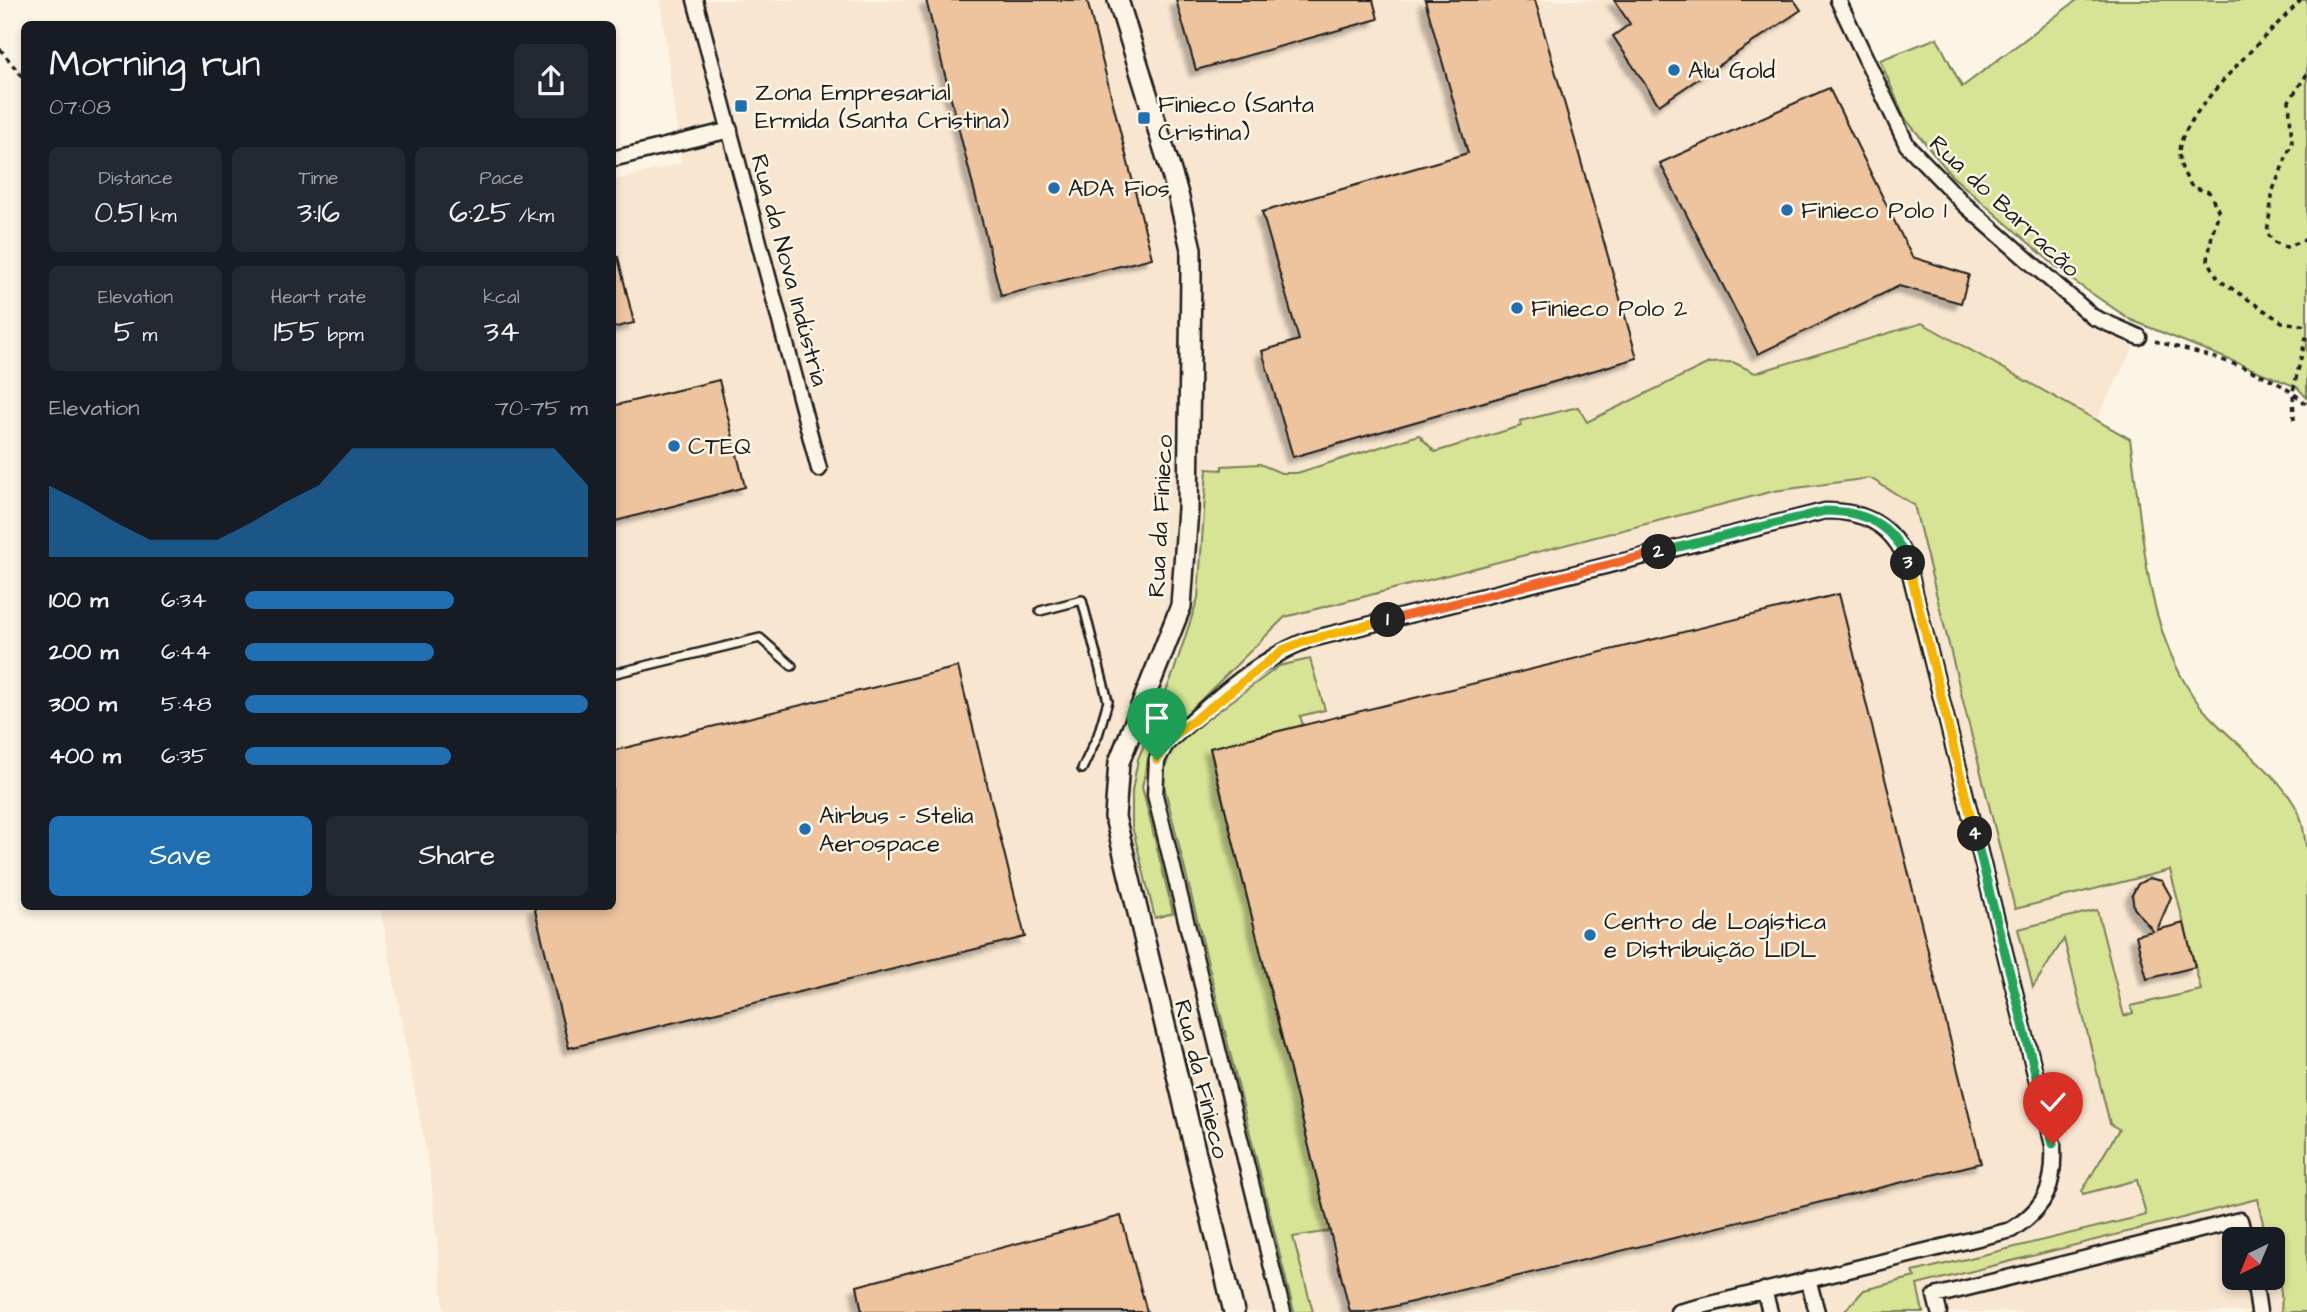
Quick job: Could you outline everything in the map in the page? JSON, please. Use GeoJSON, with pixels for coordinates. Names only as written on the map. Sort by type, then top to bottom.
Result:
{"type":"FeatureCollection","features":[{"type":"Feature","properties":{"kind":"street","name":"Rua da Nova Indústria"},"geometry":{"type":"LineString","coordinates":[[695,0],[819,469]]}},
{"type":"Feature","properties":{"kind":"street","name":"Rua da Finieco"},"geometry":{"type":"LineString","coordinates":[[1118,0],[1178,194],[1191,249],[1191,286],[1188,509],[1183,595],[1168,643],[1119,762],[1115,817],[1234,1312]]}},
{"type":"Feature","properties":{"kind":"street","name":"Rua do Barracão"},"geometry":{"type":"LineString","coordinates":[[1838,0],[1907,145],[1964,204],[2093,317],[2140,337]]}},
{"type":"Feature","properties":{"kind":"street"},"geometry":{"type":"LineString","coordinates":[[616,158],[730,130]]}},
{"type":"Feature","properties":{"kind":"street"},"geometry":{"type":"LineString","coordinates":[[1283,1312],[1155,794],[1157,760],[1166,744],[1261,665],[1283,650],[1308,640],[1825,511],[1849,511],[1870,518],[1886,528],[1899,543],[1907,561],[2053,1144],[2054,1172],[2050,1187],[2039,1206],[2029,1218],[2011,1230],[1678,1312]]}},
{"type":"Feature","properties":{"kind":"street"},"geometry":{"type":"LineString","coordinates":[[1939,1312],[1935,1296],[2240,1220],[2242,1227]]}},
{"type":"Feature","properties":{"kind":"street"},"geometry":{"type":"LineString","coordinates":[[1808,1279],[1817,1312]]}},
{"type":"Feature","properties":{"kind":"street"},"geometry":{"type":"LineString","coordinates":[[1764,1290],[1770,1312]]}},
{"type":"Feature","properties":{"kind":"street"},"geometry":{"type":"LineString","coordinates":[[2256,1290],[2259,1312]]}},
{"type":"Feature","properties":{"kind":"lane"},"geometry":{"type":"LineString","coordinates":[[1040,611],[1082,600],[1108,701],[1098,735],[1082,769]]}},
{"type":"Feature","properties":{"kind":"lane"},"geometry":{"type":"LineString","coordinates":[[616,673],[760,638],[792,666]]}},
{"type":"Feature","properties":{"kind":"path"},"geometry":{"type":"LineString","coordinates":[[2301,0],[2196,112],[2179,150],[2182,172],[2187,180],[2192,187],[2208,192],[2219,212],[2211,234],[2208,260],[2218,280],[2282,322],[2307,326]]}},
{"type":"Feature","properties":{"kind":"path"},"geometry":{"type":"LineString","coordinates":[[0,49],[21,75]]}},
{"type":"Feature","properties":{"kind":"path"},"geometry":{"type":"LineString","coordinates":[[2307,74],[2289,101],[2292,143],[2273,190],[2267,225],[2267,233],[2274,242],[2286,247],[2307,239]]}},
{"type":"Feature","properties":{"kind":"path"},"geometry":{"type":"LineString","coordinates":[[2294,419],[2293,391],[2307,333]]}},
{"type":"Feature","properties":{"kind":"path"},"geometry":{"type":"LineString","coordinates":[[2140,337],[2221,359],[2293,391],[2307,405]]}},
{"type":"Feature","properties":{"kind":"shaded area"},"geometry":{"type":"Polygon","coordinates":[[[660,0],[1838,0],[1907,145],[2093,317],[2139,337],[2097,418],[2130,439],[2155,612],[2166,650],[2194,698],[2279,783],[2299,812],[2307,851],[2307,1312],[444,1312],[431,1178],[381,910],[616,910],[616,180],[681,163],[660,0]]]}},
{"type":"Feature","properties":{"kind":"green space"},"geometry":{"type":"Polygon","coordinates":[[[2077,0],[2307,0],[2307,398],[2297,387],[2131,320],[2069,278],[1952,176],[1904,117],[1880,60],[1937,38],[1962,87],[2077,0]]]}},
{"type":"Feature","properties":{"kind":"green space"},"geometry":{"type":"Polygon","coordinates":[[[1922,323],[2130,439],[2148,572],[2164,636],[2176,667],[2205,711],[2261,764],[2287,793],[2302,824],[2307,851],[2307,1312],[2281,1312],[2280,1290],[2286,1290],[2286,1227],[2264,1227],[2257,1199],[1917,1285],[1923,1312],[1844,1312],[1864,1290],[1915,1277],[1913,1272],[2146,1215],[2137,1180],[2083,1194],[2082,1191],[2119,1129],[2110,1124],[2064,939],[2033,987],[2018,929],[2097,910],[2124,1016],[2133,1013],[2131,1006],[2201,990],[2170,870],[2015,909],[1914,505],[1870,478],[1774,491],[1285,617],[1150,750],[1142,787],[1173,913],[1155,918],[1132,826],[1132,791],[1138,759],[1173,674],[1198,598],[1207,469],[1222,470],[1222,466],[1260,464],[1281,473],[1297,473],[1419,435],[1435,452],[1521,426],[1520,421],[1578,407],[1587,422],[1709,363],[1733,362],[1755,373],[1922,323]]]}},
{"type":"Feature","properties":{"kind":"green space"},"geometry":{"type":"Polygon","coordinates":[[[1310,659],[1325,710],[1300,716],[1303,725],[1210,748],[1330,1231],[1293,1237],[1313,1312],[1294,1312],[1162,777],[1171,750],[1190,732],[1279,666],[1310,659]]]}},
{"type":"Feature","properties":{"kind":"building","name":"ADA Fios"},"geometry":{"type":"Polygon","coordinates":[[[926,0],[1087,0],[1152,258],[1001,296],[926,0]]]}},
{"type":"Feature","properties":{"kind":"building"},"geometry":{"type":"Polygon","coordinates":[[[1176,0],[1373,0],[1378,19],[1196,70],[1176,0]]]}},
{"type":"Feature","properties":{"kind":"building","name":"Finieco Polo 2"},"geometry":{"type":"Polygon","coordinates":[[[1425,0],[1535,0],[1637,358],[1293,457],[1262,351],[1299,340],[1262,212],[1468,153],[1425,0]]]}},
{"type":"Feature","properties":{"kind":"building","name":"Alu Gold"},"geometry":{"type":"Polygon","coordinates":[[[1614,0],[1794,0],[1801,10],[1659,105],[1613,36],[1630,24],[1614,0]]]}},
{"type":"Feature","properties":{"kind":"building","name":"Finieco Polo 1"},"geometry":{"type":"Polygon","coordinates":[[[1829,88],[1912,257],[1969,275],[1961,303],[1899,286],[1758,354],[1660,163],[1829,88]]]}},
{"type":"Feature","properties":{"kind":"building"},"geometry":{"type":"Polygon","coordinates":[[[616,257],[634,323],[616,327],[616,257]]]}},
{"type":"Feature","properties":{"kind":"building","name":"CTEQ"},"geometry":{"type":"Polygon","coordinates":[[[719,380],[745,487],[616,521],[616,405],[719,380]]]}},
{"type":"Feature","properties":{"kind":"building","name":"Centro de Logística e Distribuição LIDL"},"geometry":{"type":"Polygon","coordinates":[[[1839,594],[1981,1163],[1371,1312],[1350,1312],[1210,748],[1839,594]]]}},
{"type":"Feature","properties":{"kind":"building","name":"Airbus - Stelia Aerospace"},"geometry":{"type":"Polygon","coordinates":[[[958,667],[1025,937],[569,1048],[535,910],[616,910],[616,750],[958,667]]]}},
{"type":"Feature","properties":{"kind":"building"},"geometry":{"type":"Polygon","coordinates":[[[2149,878],[2162,881],[2171,897],[2157,930],[2184,923],[2195,967],[2147,979],[2136,935],[2153,931],[2134,908],[2132,895],[2138,884],[2149,878]]]}},
{"type":"Feature","properties":{"kind":"building"},"geometry":{"type":"Polygon","coordinates":[[[1121,1216],[1147,1312],[862,1312],[857,1286],[1121,1216]]]}},
{"type":"Feature","properties":{"kind":"place","name":"Alu Gold"},"geometry":{"type":"Point","coordinates":[1674,70]}},
{"type":"Feature","properties":{"kind":"place","name":"Zona Empresarial Ermida (Santa Cristina)"},"geometry":{"type":"Point","coordinates":[741,106]}},
{"type":"Feature","properties":{"kind":"place","name":"Finieco (Santa Cristina)"},"geometry":{"type":"Point","coordinates":[1144,118]}},
{"type":"Feature","properties":{"kind":"place","name":"ADA Fios"},"geometry":{"type":"Point","coordinates":[1054,188]}},
{"type":"Feature","properties":{"kind":"place","name":"Finieco Polo 1"},"geometry":{"type":"Point","coordinates":[1787,210]}},
{"type":"Feature","properties":{"kind":"place","name":"Finieco Polo 2"},"geometry":{"type":"Point","coordinates":[1517,308]}},
{"type":"Feature","properties":{"kind":"place","name":"CTEQ"},"geometry":{"type":"Point","coordinates":[674,446]}},
{"type":"Feature","properties":{"kind":"place","name":"Airbus - Stelia Aerospace"},"geometry":{"type":"Point","coordinates":[805,829]}},
{"type":"Feature","properties":{"kind":"place","name":"Centro de Logística e Distribuição LIDL"},"geometry":{"type":"Point","coordinates":[1590,935]}},
{"type":"Feature","properties":{"kind":"route"},"geometry":{"type":"LineString","coordinates":[[1157,760],[1166,744],[1179,732],[1261,665],[1283,650],[1308,640],[1825,511],[1849,511],[1870,518],[1886,528],[1899,543],[1907,561],[2053,1144]]}}]}
